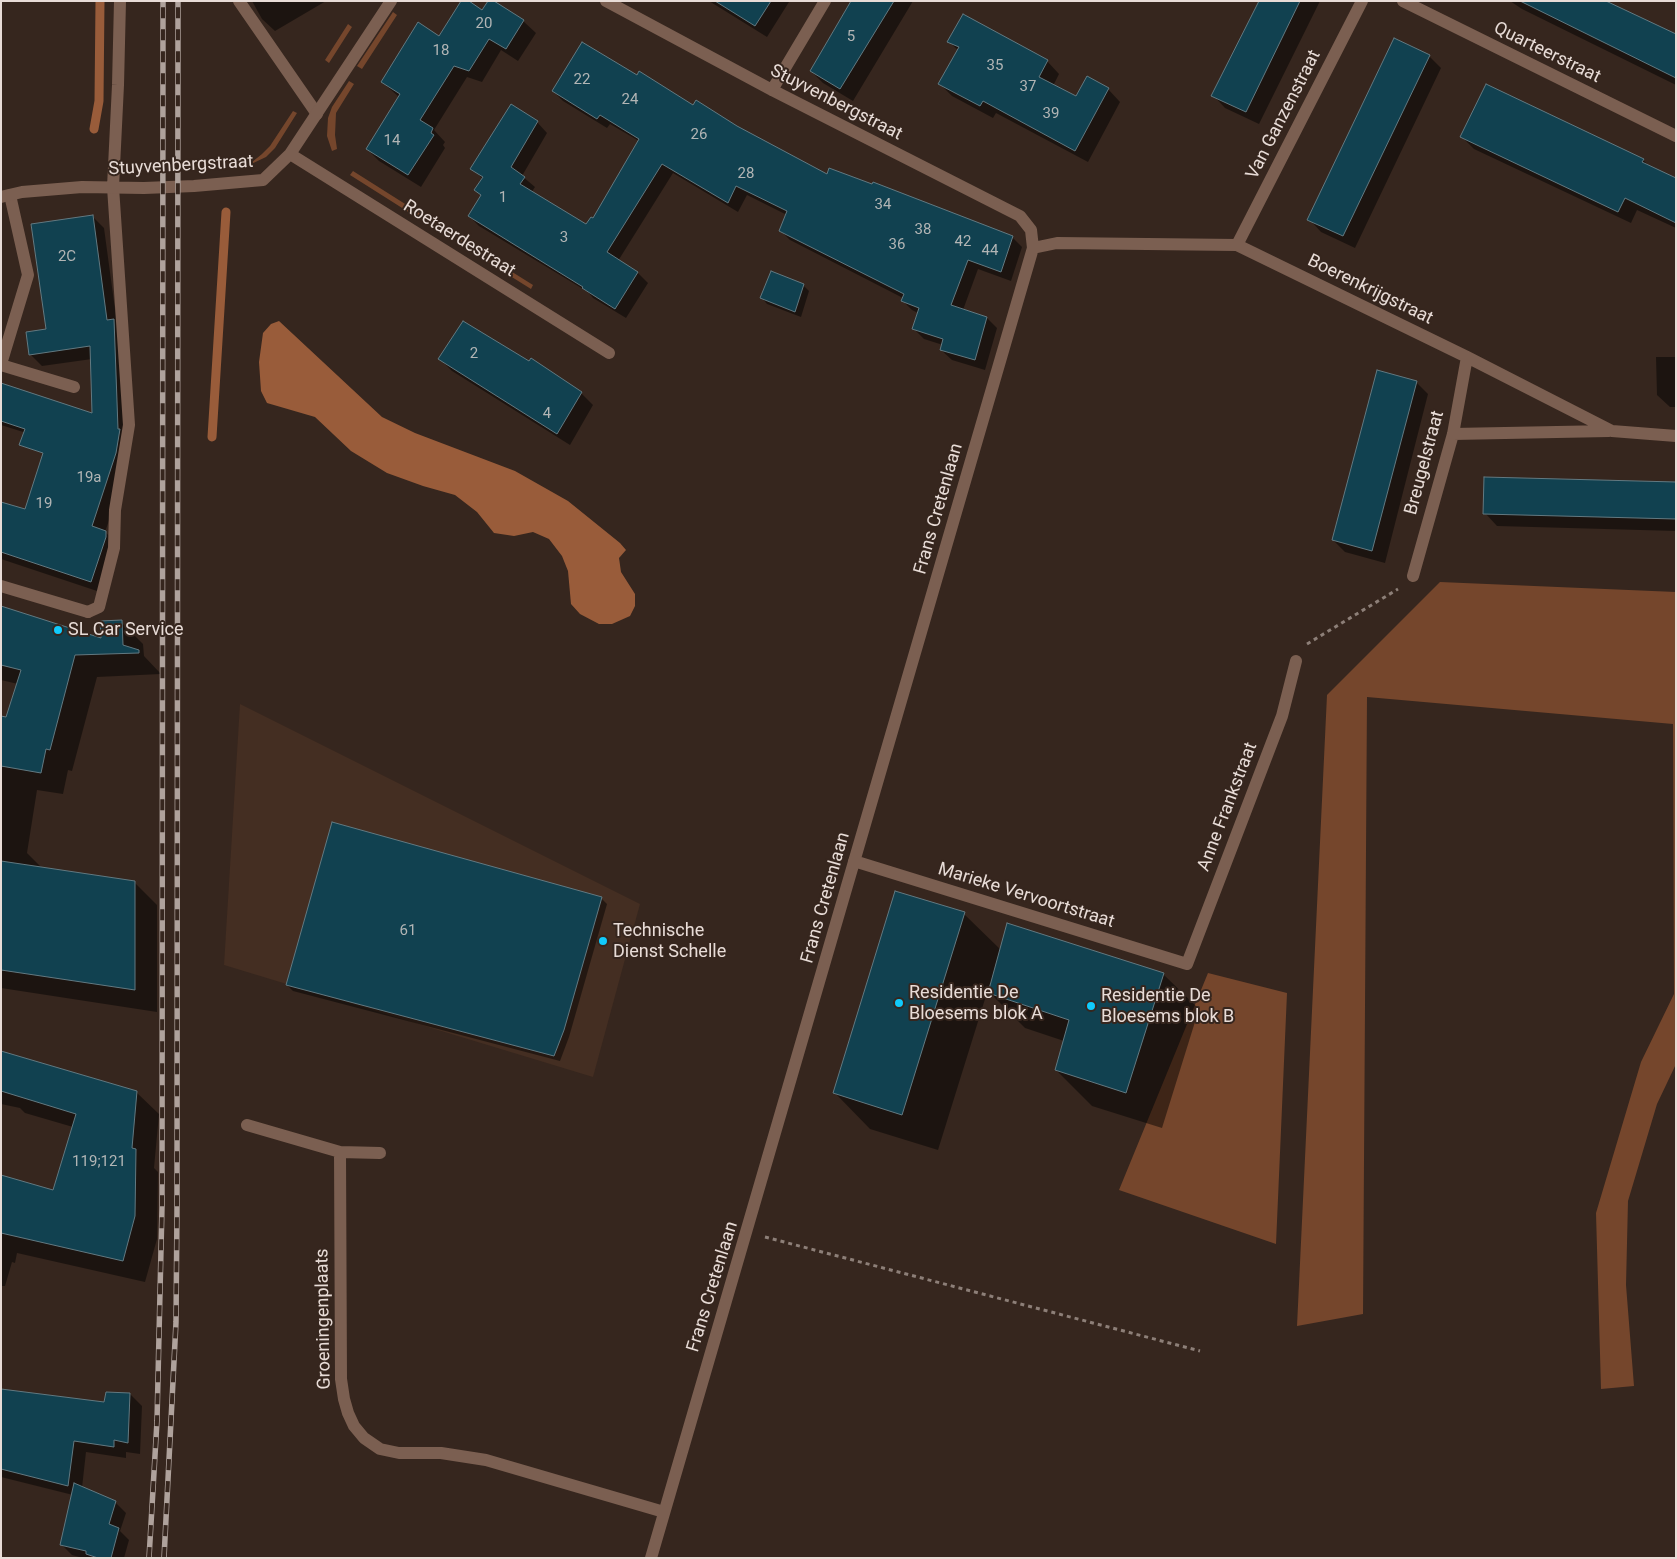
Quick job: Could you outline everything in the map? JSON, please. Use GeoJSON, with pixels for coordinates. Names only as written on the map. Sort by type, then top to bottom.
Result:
{"type":"FeatureCollection","features":[{"type":"Feature","properties":{"kind":"street"},"geometry":{"type":"LineString","coordinates":[[1,586],[88,612],[99,607],[114,548],[114,510],[129,425],[113,187],[120,1]]}},
{"type":"Feature","properties":{"kind":"street"},"geometry":{"type":"LineString","coordinates":[[239,1],[316,114]]}},
{"type":"Feature","properties":{"kind":"street","name":"Stuyvenbergstraat"},"geometry":{"type":"LineString","coordinates":[[6,196],[22,192],[82,186],[194,186],[263,180],[290,154],[391,1]]}},
{"type":"Feature","properties":{"kind":"street","name":"Stuyvenbergstraat"},"geometry":{"type":"LineString","coordinates":[[606,1],[772,90],[1020,216],[1031,230],[1033,248]]}},
{"type":"Feature","properties":{"kind":"street"},"geometry":{"type":"LineString","coordinates":[[772,90],[825,1]]}},
{"type":"Feature","properties":{"kind":"street","name":"Van Ganzenstraat"},"geometry":{"type":"LineString","coordinates":[[1237,245],[1362,1]]}},
{"type":"Feature","properties":{"kind":"street","name":"Quarteerstraat"},"geometry":{"type":"LineString","coordinates":[[1403,1],[1676,136]]}},
{"type":"Feature","properties":{"kind":"street","name":"Roetaerdestraat"},"geometry":{"type":"LineString","coordinates":[[290,154],[609,354]]}},
{"type":"Feature","properties":{"kind":"street"},"geometry":{"type":"LineString","coordinates":[[6,196],[28,275],[1,364],[74,387]]}},
{"type":"Feature","properties":{"kind":"street","name":"Boerenkrijgstraat"},"geometry":{"type":"LineString","coordinates":[[1033,248],[1057,242],[1237,245],[1612,431],[1676,436]]}},
{"type":"Feature","properties":{"kind":"street","name":"Frans Cretenlaan"},"geometry":{"type":"LineString","coordinates":[[651,1558],[748,1232],[1033,248]]}},
{"type":"Feature","properties":{"kind":"street","name":"Breugelstraat"},"geometry":{"type":"LineString","coordinates":[[1413,576],[1453,434],[1467,358]]}},
{"type":"Feature","properties":{"kind":"street"},"geometry":{"type":"LineString","coordinates":[[1453,434],[1612,431]]}},
{"type":"Feature","properties":{"kind":"street","name":"Anne Frankstraat"},"geometry":{"type":"LineString","coordinates":[[1187,964],[1282,716],[1296,661]]}},
{"type":"Feature","properties":{"kind":"street","name":"Marieke Vervoortstraat"},"geometry":{"type":"LineString","coordinates":[[854,861],[1187,964]]}},
{"type":"Feature","properties":{"kind":"street"},"geometry":{"type":"LineString","coordinates":[[247,1125],[340,1152],[380,1153]]}},
{"type":"Feature","properties":{"kind":"street","name":"Groeningenplaats"},"geometry":{"type":"LineString","coordinates":[[340,1152],[341,1379],[348,1413],[354,1426],[364,1438],[380,1449],[399,1453],[441,1454],[486,1460],[664,1512]]}},
{"type":"Feature","properties":{"kind":"path"},"geometry":{"type":"LineString","coordinates":[[1296,661],[1302,647],[1405,585],[1413,576]]}},
{"type":"Feature","properties":{"kind":"path"},"geometry":{"type":"LineString","coordinates":[[748,1232],[1200,1351]]}},
{"type":"Feature","properties":{"kind":"shaded area"},"geometry":{"type":"Polygon","coordinates":[[[393,12],[397,15],[362,69],[357,66],[393,12]]]}},
{"type":"Feature","properties":{"kind":"shaded area"},"geometry":{"type":"Polygon","coordinates":[[[348,24],[352,27],[329,63],[325,60],[348,24]]]}},
{"type":"Feature","properties":{"kind":"shaded area"},"geometry":{"type":"Polygon","coordinates":[[[349,81],[354,84],[336,113],[335,135],[337,149],[332,151],[327,136],[328,118],[332,107],[349,81]]]}},
{"type":"Feature","properties":{"kind":"shaded area"},"geometry":{"type":"Polygon","coordinates":[[[293,111],[297,113],[275,148],[266,157],[247,166],[270,146],[293,111]]]}},
{"type":"Feature","properties":{"kind":"shaded area"},"geometry":{"type":"Polygon","coordinates":[[[353,171],[451,233],[448,237],[350,175],[353,171]]]}},
{"type":"Feature","properties":{"kind":"shaded area"},"geometry":{"type":"Polygon","coordinates":[[[461,240],[533,285],[531,289],[459,244],[461,240]]]}},
{"type":"Feature","properties":{"kind":"shaded area"},"geometry":{"type":"Polygon","coordinates":[[[279,321],[382,417],[415,433],[515,471],[568,501],[620,543],[626,550],[619,558],[621,572],[635,594],[635,606],[630,616],[612,624],[599,624],[580,614],[571,604],[568,571],[562,556],[549,539],[533,532],[514,536],[494,533],[477,512],[455,495],[387,473],[351,451],[315,417],[267,403],[261,391],[259,362],[263,333],[271,324],[279,321]]]}},
{"type":"Feature","properties":{"kind":"shaded area"},"geometry":{"type":"Polygon","coordinates":[[[1440,582],[1676,592],[1676,1064],[1657,1104],[1628,1201],[1626,1285],[1634,1386],[1601,1389],[1596,1213],[1641,1062],[1674,994],[1673,724],[1367,697],[1363,1314],[1297,1326],[1327,695],[1440,582]]]}},
{"type":"Feature","properties":{"kind":"shaded area","name":"Technische Dienst Schelle"},"geometry":{"type":"Polygon","coordinates":[[[240,704],[640,904],[593,1077],[224,965],[240,704]]]}},
{"type":"Feature","properties":{"kind":"shaded area"},"geometry":{"type":"Polygon","coordinates":[[[1208,973],[1287,993],[1276,1244],[1119,1190],[1208,973]]]}},
{"type":"Feature","properties":{"kind":"building"},"geometry":{"type":"Polygon","coordinates":[[[461,1],[469,1],[482,10],[488,1],[494,1],[524,20],[506,49],[489,39],[469,71],[454,66],[420,120],[433,128],[431,133],[434,135],[408,175],[366,149],[400,94],[381,82],[418,22],[439,36],[461,1]]]}},
{"type":"Feature","properties":{"kind":"building"},"geometry":{"type":"Polygon","coordinates":[[[715,1],[771,1],[755,26],[715,1]]]}},
{"type":"Feature","properties":{"kind":"building"},"geometry":{"type":"Polygon","coordinates":[[[851,1],[894,1],[840,89],[810,71],[851,1]]]}},
{"type":"Feature","properties":{"kind":"building"},"geometry":{"type":"Polygon","coordinates":[[[1259,1],[1300,1],[1246,112],[1211,96],[1259,1]]]}},
{"type":"Feature","properties":{"kind":"building"},"geometry":{"type":"Polygon","coordinates":[[[1520,1],[1606,1],[1676,34],[1676,78],[1520,1]]]}},
{"type":"Feature","properties":{"kind":"building"},"geometry":{"type":"Polygon","coordinates":[[[963,14],[1048,60],[1039,77],[1076,96],[1087,76],[1109,88],[1075,151],[983,101],[980,106],[938,84],[959,47],[947,42],[963,14]]]}},
{"type":"Feature","properties":{"kind":"building"},"geometry":{"type":"Polygon","coordinates":[[[1394,38],[1430,55],[1343,236],[1307,220],[1394,38]]]}},
{"type":"Feature","properties":{"kind":"building"},"geometry":{"type":"Polygon","coordinates":[[[582,42],[637,75],[639,71],[693,105],[696,100],[737,126],[827,174],[829,168],[872,184],[873,182],[1013,236],[1001,272],[968,260],[951,305],[987,317],[975,360],[940,350],[943,339],[912,329],[919,308],[901,301],[904,294],[779,231],[787,211],[736,186],[728,203],[662,164],[607,252],[638,272],[615,309],[468,216],[481,195],[474,190],[483,177],[470,169],[511,104],[538,121],[511,167],[525,177],[520,184],[586,224],[591,217],[593,218],[639,139],[600,115],[597,119],[552,91],[582,42]]]}},
{"type":"Feature","properties":{"kind":"building"},"geometry":{"type":"Polygon","coordinates":[[[1486,84],[1644,159],[1642,162],[1676,178],[1676,223],[1625,198],[1618,212],[1460,137],[1486,84]]]}},
{"type":"Feature","properties":{"kind":"building"},"geometry":{"type":"Polygon","coordinates":[[[93,215],[107,320],[114,319],[118,429],[120,429],[116,453],[92,526],[106,531],[106,537],[91,582],[1,552],[1,502],[25,509],[43,453],[19,445],[25,429],[1,421],[1,383],[92,413],[90,346],[29,355],[26,332],[46,329],[31,224],[93,215]]]}},
{"type":"Feature","properties":{"kind":"building"},"geometry":{"type":"Polygon","coordinates":[[[771,271],[804,284],[795,312],[760,298],[771,271]]]}},
{"type":"Feature","properties":{"kind":"building"},"geometry":{"type":"Polygon","coordinates":[[[463,321],[529,361],[531,358],[582,392],[557,434],[438,359],[463,321]]]}},
{"type":"Feature","properties":{"kind":"building"},"geometry":{"type":"Polygon","coordinates":[[[1377,370],[1417,381],[1372,551],[1332,540],[1377,370]]]}},
{"type":"Feature","properties":{"kind":"building"},"geometry":{"type":"Polygon","coordinates":[[[1484,477],[1676,482],[1676,519],[1483,514],[1484,477]]]}},
{"type":"Feature","properties":{"kind":"building"},"geometry":{"type":"Polygon","coordinates":[[[1,606],[101,638],[100,621],[122,620],[123,645],[139,650],[139,653],[75,655],[50,750],[46,749],[41,773],[1,766],[1,716],[6,717],[21,670],[1,665],[1,606]]]}},
{"type":"Feature","properties":{"kind":"building"},"geometry":{"type":"Polygon","coordinates":[[[332,822],[602,897],[564,1030],[554,1056],[286,985],[332,822]]]}},
{"type":"Feature","properties":{"kind":"building"},"geometry":{"type":"Polygon","coordinates":[[[1,861],[135,881],[135,990],[1,970],[1,861]]]}},
{"type":"Feature","properties":{"kind":"building","name":"Residentie De Bloesems blok A"},"geometry":{"type":"Polygon","coordinates":[[[895,891],[965,912],[902,1115],[833,1093],[895,891]]]}},
{"type":"Feature","properties":{"kind":"building","name":"Residentie De Bloesems blok B"},"geometry":{"type":"Polygon","coordinates":[[[1007,923],[1164,973],[1126,1093],[1055,1070],[1069,1020],[988,993],[1007,923]]]}},
{"type":"Feature","properties":{"kind":"building"},"geometry":{"type":"Polygon","coordinates":[[[1,1051],[137,1091],[132,1148],[136,1149],[135,1216],[123,1261],[1,1233],[1,1175],[53,1190],[76,1114],[1,1091],[1,1051]]]}},
{"type":"Feature","properties":{"kind":"building"},"geometry":{"type":"Polygon","coordinates":[[[1,1389],[104,1402],[106,1392],[130,1393],[128,1443],[114,1440],[114,1447],[74,1441],[68,1486],[1,1469],[1,1389]]]}},
{"type":"Feature","properties":{"kind":"building"},"geometry":{"type":"Polygon","coordinates":[[[74,1483],[116,1501],[109,1524],[119,1528],[111,1558],[98,1558],[86,1554],[86,1551],[60,1545],[74,1483]]]}},
{"type":"Feature","properties":{"kind":"waterway"},"geometry":{"type":"LineString","coordinates":[[94,129],[99,101],[100,1]]}},
{"type":"Feature","properties":{"kind":"waterway"},"geometry":{"type":"LineString","coordinates":[[212,437],[226,212]]}},
{"type":"Feature","properties":{"kind":"railway"},"geometry":{"type":"LineString","coordinates":[[149,1558],[157,1421],[162,1207],[163,1]]}},
{"type":"Feature","properties":{"kind":"railway"},"geometry":{"type":"LineString","coordinates":[[164,1558],[176,1322],[178,1]]}},
{"type":"Feature","properties":{"kind":"place","name":"SL Car Service"},"geometry":{"type":"Point","coordinates":[58,630]}},
{"type":"Feature","properties":{"kind":"place","name":"Technische Dienst Schelle"},"geometry":{"type":"Point","coordinates":[603,941]}},
{"type":"Feature","properties":{"kind":"place","name":"Residentie De Bloesems blok A"},"geometry":{"type":"Point","coordinates":[899,1003]}},
{"type":"Feature","properties":{"kind":"place","name":"Residentie De Bloesems blok B"},"geometry":{"type":"Point","coordinates":[1091,1006]}}]}
